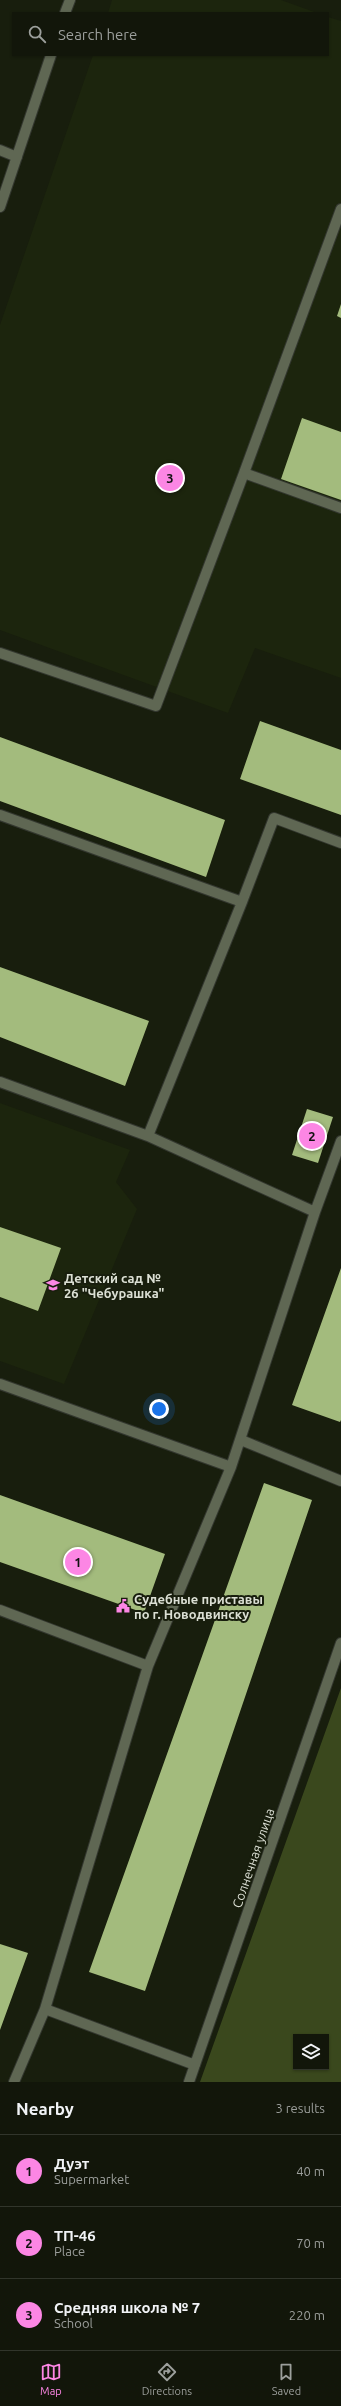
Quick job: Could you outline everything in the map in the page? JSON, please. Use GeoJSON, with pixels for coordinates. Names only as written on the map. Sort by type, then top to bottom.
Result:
{"type":"FeatureCollection","features":[{"type":"Feature","properties":{"kind":"street"},"geometry":{"type":"LineString","coordinates":[[65,12],[70,0]]}},
{"type":"Feature","properties":{"kind":"street"},"geometry":{"type":"LineString","coordinates":[[0,207],[51,56]]}},
{"type":"Feature","properties":{"kind":"street"},"geometry":{"type":"LineString","coordinates":[[0,150],[17,157]]}},
{"type":"Feature","properties":{"kind":"street"},"geometry":{"type":"LineString","coordinates":[[0,652],[156,706],[341,209]]}},
{"type":"Feature","properties":{"kind":"street"},"geometry":{"type":"LineString","coordinates":[[244,473],[341,508]]}},
{"type":"Feature","properties":{"kind":"street"},"geometry":{"type":"LineString","coordinates":[[0,815],[242,902]]}},
{"type":"Feature","properties":{"kind":"street"},"geometry":{"type":"LineString","coordinates":[[148,1136],[274,818],[341,843]]}},
{"type":"Feature","properties":{"kind":"street"},"geometry":{"type":"LineString","coordinates":[[0,1082],[148,1136],[315,1212]]}},
{"type":"Feature","properties":{"kind":"street"},"geometry":{"type":"LineString","coordinates":[[14,2082],[45,2009],[148,1666],[231,1467],[315,1212],[341,1141]]}},
{"type":"Feature","properties":{"kind":"street"},"geometry":{"type":"LineString","coordinates":[[0,1384],[231,1467]]}},
{"type":"Feature","properties":{"kind":"street"},"geometry":{"type":"LineString","coordinates":[[240,1440],[341,1481]]}},
{"type":"Feature","properties":{"kind":"street"},"geometry":{"type":"LineString","coordinates":[[0,1610],[148,1666]]}},
{"type":"Feature","properties":{"kind":"street","name":"Солнечная улица"},"geometry":{"type":"LineString","coordinates":[[189,2082],[341,1643]]}},
{"type":"Feature","properties":{"kind":"street"},"geometry":{"type":"LineString","coordinates":[[45,2009],[195,2065]]}},
{"type":"Feature","properties":{"kind":"shaded area"},"geometry":{"type":"Polygon","coordinates":[[[112,0],[281,0],[314,12],[108,12],[112,0]]]}},
{"type":"Feature","properties":{"kind":"shaded area"},"geometry":{"type":"Polygon","coordinates":[[[329,17],[341,21],[341,678],[255,648],[228,713],[0,630],[0,325],[93,56],[329,56],[329,17]]]}},
{"type":"Feature","properties":{"kind":"shaded area","name":"Детский сад № 26 \"Чебурашка\""},"geometry":{"type":"Polygon","coordinates":[[[0,1103],[130,1150],[116,1182],[137,1209],[64,1384],[0,1361],[0,1103]]]}},
{"type":"Feature","properties":{"kind":"shaded area"},"geometry":{"type":"Polygon","coordinates":[[[341,1688],[341,2082],[200,2082],[341,1688]]]}},
{"type":"Feature","properties":{"kind":"building"},"geometry":{"type":"Polygon","coordinates":[[[341,304],[341,318],[337,316],[341,304]]]}},
{"type":"Feature","properties":{"kind":"building"},"geometry":{"type":"Polygon","coordinates":[[[302,418],[341,432],[341,500],[281,479],[302,418]]]}},
{"type":"Feature","properties":{"kind":"building"},"geometry":{"type":"Polygon","coordinates":[[[260,721],[341,750],[341,815],[240,779],[260,721]]]}},
{"type":"Feature","properties":{"kind":"building"},"geometry":{"type":"Polygon","coordinates":[[[0,737],[225,820],[206,877],[0,801],[0,737]]]}},
{"type":"Feature","properties":{"kind":"building"},"geometry":{"type":"Polygon","coordinates":[[[0,967],[149,1021],[125,1086],[0,1037],[0,967]]]}},
{"type":"Feature","properties":{"kind":"building"},"geometry":{"type":"Polygon","coordinates":[[[307,1109],[333,1117],[318,1163],[292,1155],[307,1109]]]}},
{"type":"Feature","properties":{"kind":"building"},"geometry":{"type":"Polygon","coordinates":[[[0,1227],[61,1248],[38,1311],[0,1297],[0,1227]]]}},
{"type":"Feature","properties":{"kind":"building"},"geometry":{"type":"Polygon","coordinates":[[[341,1268],[341,1420],[340,1422],[292,1405],[341,1268]]]}},
{"type":"Feature","properties":{"kind":"building"},"geometry":{"type":"Polygon","coordinates":[[[264,1483],[312,1500],[145,1991],[89,1972],[264,1483]]]}},
{"type":"Feature","properties":{"kind":"building"},"geometry":{"type":"Polygon","coordinates":[[[0,1495],[165,1554],[144,1613],[0,1562],[0,1495]]]}},
{"type":"Feature","properties":{"kind":"building"},"geometry":{"type":"Polygon","coordinates":[[[0,1944],[28,1953],[0,2030],[0,1944]]]}},
{"type":"Feature","properties":{"kind":"place","name":"Средняя школа № 7"},"geometry":{"type":"Point","coordinates":[170,478]}},
{"type":"Feature","properties":{"kind":"place","name":"ТП-46"},"geometry":{"type":"Point","coordinates":[312,1136]}},
{"type":"Feature","properties":{"kind":"place","name":"Детский сад № 26 \"Чебурашка\""},"geometry":{"type":"Point","coordinates":[53,1285]}},
{"type":"Feature","properties":{"kind":"place","name":"Дуэт"},"geometry":{"type":"Point","coordinates":[78,1562]}},
{"type":"Feature","properties":{"kind":"place","name":"Судебные приставы по г. Новодвинску"},"geometry":{"type":"Point","coordinates":[123,1606]}}]}
